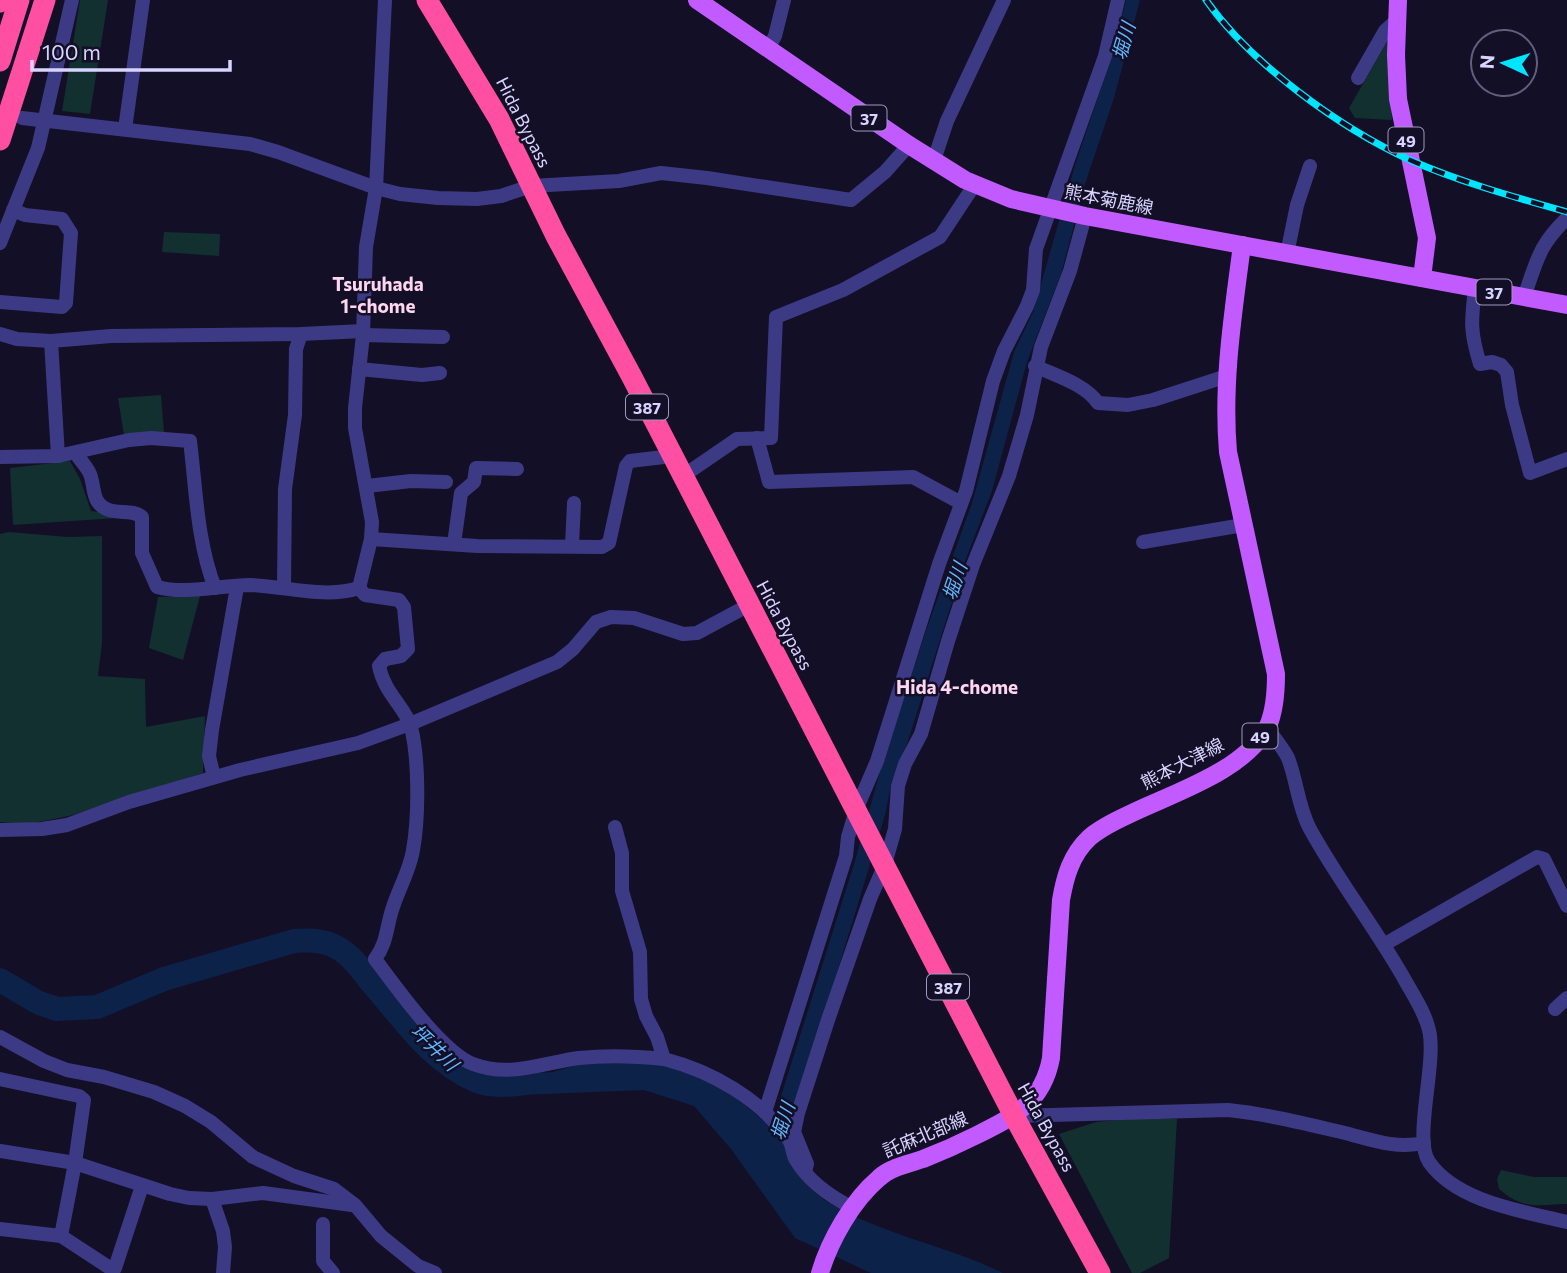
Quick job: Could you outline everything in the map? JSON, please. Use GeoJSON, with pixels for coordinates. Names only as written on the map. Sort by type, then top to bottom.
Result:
{"type":"FeatureCollection","features":[{"type":"Feature","properties":{"kind":"highway"},"geometry":{"type":"LineString","coordinates":[[0,61],[19,0]]}},
{"type":"Feature","properties":{"kind":"highway"},"geometry":{"type":"LineString","coordinates":[[0,140],[45,0]]}},
{"type":"Feature","properties":{"kind":"highway","name":"Hida Bypass"},"geometry":{"type":"LineString","coordinates":[[428,0],[499,119],[531,186],[884,860],[1014,1116],[1100,1273]]}},
{"type":"Feature","properties":{"kind":"main road","name":"熊本菊鹿線"},"geometry":{"type":"LineString","coordinates":[[697,0],[909,145],[975,184],[1011,199],[1083,216],[1567,305]]}},
{"type":"Feature","properties":{"kind":"main road","name":"49"},"geometry":{"type":"LineString","coordinates":[[1398,0],[1398,99],[1427,238],[1422,278]]}},
{"type":"Feature","properties":{"kind":"main road","name":"49"},"geometry":{"type":"LineString","coordinates":[[1242,245],[1227,376],[1226,424],[1228,452],[1276,674],[1276,690],[1267,728]]}},
{"type":"Feature","properties":{"kind":"main road","name":"熊本大津線"},"geometry":{"type":"LineString","coordinates":[[1014,1116],[1029,1103],[1049,1071],[1061,900],[1065,875],[1074,856],[1090,837],[1117,820],[1233,763],[1267,728]]}},
{"type":"Feature","properties":{"kind":"main road","name":"託麻北部線"},"geometry":{"type":"LineString","coordinates":[[820,1273],[825,1255],[852,1209],[880,1177],[895,1168],[961,1143],[1014,1116]]}},
{"type":"Feature","properties":{"kind":"street"},"geometry":{"type":"LineString","coordinates":[[0,243],[46,121],[72,0]]}},
{"type":"Feature","properties":{"kind":"street"},"geometry":{"type":"LineString","coordinates":[[125,129],[143,0]]}},
{"type":"Feature","properties":{"kind":"street"},"geometry":{"type":"LineString","coordinates":[[768,49],[775,36],[783,0]]}},
{"type":"Feature","properties":{"kind":"street"},"geometry":{"type":"LineString","coordinates":[[934,160],[947,121],[1003,0]]}},
{"type":"Feature","properties":{"kind":"street"},"geometry":{"type":"LineString","coordinates":[[767,1114],[846,856],[848,837],[877,761],[923,612],[961,503],[993,381],[1033,290],[1036,249],[1105,56],[1118,0]]}},
{"type":"Feature","properties":{"kind":"street"},"geometry":{"type":"LineString","coordinates":[[359,588],[371,539],[372,522],[355,428],[363,333],[366,247],[376,188],[381,1]]}},
{"type":"Feature","properties":{"kind":"street"},"geometry":{"type":"LineString","coordinates":[[1358,78],[1385,31],[1397,20]]}},
{"type":"Feature","properties":{"kind":"street"},"geometry":{"type":"LineString","coordinates":[[22,118],[250,144],[376,188],[400,194],[438,198],[477,199],[501,196],[531,186],[619,181],[661,173],[851,200],[885,172],[909,145]]}},
{"type":"Feature","properties":{"kind":"street"},"geometry":{"type":"LineString","coordinates":[[1287,254],[1297,205],[1310,166]]}},
{"type":"Feature","properties":{"kind":"street"},"geometry":{"type":"LineString","coordinates":[[683,476],[737,439],[771,438],[776,317],[843,290],[940,237],[975,184]]}},
{"type":"Feature","properties":{"kind":"street"},"geometry":{"type":"LineString","coordinates":[[0,303],[62,307],[66,303],[71,233],[62,219],[25,215],[13,210]]}},
{"type":"Feature","properties":{"kind":"street"},"geometry":{"type":"LineString","coordinates":[[805,1172],[807,1164],[794,1132],[799,1113],[828,1020],[895,829],[898,786],[905,764],[921,734],[974,565],[1009,477],[1027,415],[1035,366],[1070,271],[1083,216]]}},
{"type":"Feature","properties":{"kind":"street"},"geometry":{"type":"LineString","coordinates":[[1524,297],[1540,250],[1567,218]]}},
{"type":"Feature","properties":{"kind":"street"},"geometry":{"type":"LineString","coordinates":[[1475,289],[1470,327],[1472,340],[1480,363],[1492,362],[1501,365],[1507,372],[1530,473],[1567,459]]}},
{"type":"Feature","properties":{"kind":"street"},"geometry":{"type":"LineString","coordinates":[[0,334],[17,339],[51,341],[111,336],[363,333],[443,337]]}},
{"type":"Feature","properties":{"kind":"street"},"geometry":{"type":"LineString","coordinates":[[284,587],[285,489],[295,415],[296,349],[301,334]]}},
{"type":"Feature","properties":{"kind":"street"},"geometry":{"type":"LineString","coordinates":[[51,341],[58,456]]}},
{"type":"Feature","properties":{"kind":"street"},"geometry":{"type":"LineString","coordinates":[[1035,366],[1078,387],[1093,396],[1098,403],[1128,404],[1153,400],[1227,376]]}},
{"type":"Feature","properties":{"kind":"street"},"geometry":{"type":"LineString","coordinates":[[359,369],[422,375],[440,373]]}},
{"type":"Feature","properties":{"kind":"street"},"geometry":{"type":"LineString","coordinates":[[0,457],[58,456],[129,440],[151,438],[190,441],[198,508],[209,571],[215,588]]}},
{"type":"Feature","properties":{"kind":"street"},"geometry":{"type":"LineString","coordinates":[[757,438],[769,482],[913,477],[961,503]]}},
{"type":"Feature","properties":{"kind":"street"},"geometry":{"type":"LineString","coordinates":[[76,453],[91,476],[97,502],[110,511],[138,513],[142,517],[142,553],[157,587],[284,587],[336,592],[359,588]]}},
{"type":"Feature","properties":{"kind":"street"},"geometry":{"type":"LineString","coordinates":[[371,539],[454,544],[602,547],[609,543],[626,466],[630,461],[672,456]]}},
{"type":"Feature","properties":{"kind":"street"},"geometry":{"type":"LineString","coordinates":[[454,544],[461,493],[474,482],[476,468],[517,470]]}},
{"type":"Feature","properties":{"kind":"street"},"geometry":{"type":"LineString","coordinates":[[367,486],[411,481],[446,482]]}},
{"type":"Feature","properties":{"kind":"street"},"geometry":{"type":"LineString","coordinates":[[572,545],[574,503]]}},
{"type":"Feature","properties":{"kind":"street"},"geometry":{"type":"LineString","coordinates":[[1143,542],[1243,524]]}},
{"type":"Feature","properties":{"kind":"street"},"geometry":{"type":"LineString","coordinates":[[214,778],[209,756],[212,730],[237,587]]}},
{"type":"Feature","properties":{"kind":"street"},"geometry":{"type":"LineString","coordinates":[[359,588],[365,595],[399,600],[404,607],[408,649],[401,656],[385,659],[379,666],[381,678],[410,724],[416,770],[413,851],[391,911],[384,948],[375,959],[438,1035],[471,1063],[506,1071],[576,1058],[624,1055],[664,1059],[704,1073],[742,1094],[767,1114],[790,1141],[794,1158],[805,1172],[830,1197],[852,1209]]}},
{"type":"Feature","properties":{"kind":"street"},"geometry":{"type":"LineString","coordinates":[[0,830],[42,829],[67,825],[129,802],[214,778],[358,743],[557,662],[573,649],[596,622],[611,617],[634,618],[683,634],[697,633],[749,605]]}},
{"type":"Feature","properties":{"kind":"street"},"geometry":{"type":"LineString","coordinates":[[1267,728],[1287,757],[1309,827],[1385,944],[1425,1016],[1430,1033],[1430,1076],[1424,1143],[1426,1158],[1440,1176],[1500,1206],[1567,1222]]}},
{"type":"Feature","properties":{"kind":"street"},"geometry":{"type":"LineString","coordinates":[[615,827],[622,853],[622,891],[640,952],[641,999],[664,1059]]}},
{"type":"Feature","properties":{"kind":"street"},"geometry":{"type":"LineString","coordinates":[[1385,944],[1537,857],[1544,859],[1567,906]]}},
{"type":"Feature","properties":{"kind":"street"},"geometry":{"type":"LineString","coordinates":[[1555,1009],[1567,998]]}},
{"type":"Feature","properties":{"kind":"street"},"geometry":{"type":"LineString","coordinates":[[0,1037],[67,1070],[104,1077],[154,1092],[185,1106],[211,1122],[253,1157],[294,1176],[334,1189],[355,1205],[381,1236],[416,1270],[435,1273]]}},
{"type":"Feature","properties":{"kind":"street"},"geometry":{"type":"LineString","coordinates":[[0,1079],[79,1096],[83,1100],[75,1163],[61,1236]]}},
{"type":"Feature","properties":{"kind":"street"},"geometry":{"type":"LineString","coordinates":[[1014,1116],[1228,1110],[1252,1112],[1379,1143],[1406,1147],[1424,1143]]}},
{"type":"Feature","properties":{"kind":"street"},"geometry":{"type":"LineString","coordinates":[[0,1151],[75,1163],[180,1196],[212,1199],[263,1193],[355,1205]]}},
{"type":"Feature","properties":{"kind":"street"},"geometry":{"type":"LineString","coordinates":[[0,1229],[61,1236],[110,1268],[115,1268],[142,1186]]}},
{"type":"Feature","properties":{"kind":"street"},"geometry":{"type":"LineString","coordinates":[[212,1199],[225,1247],[223,1273]]}},
{"type":"Feature","properties":{"kind":"street"},"geometry":{"type":"LineString","coordinates":[[323,1224],[323,1261],[333,1273]]}},
{"type":"Feature","properties":{"kind":"green space"},"geometry":{"type":"Polygon","coordinates":[[[80,0],[108,0],[90,114],[62,111],[80,0]]]}},
{"type":"Feature","properties":{"kind":"green space"},"geometry":{"type":"Polygon","coordinates":[[[1390,37],[1392,120],[1355,118],[1349,108],[1390,37]]]}},
{"type":"Feature","properties":{"kind":"green space"},"geometry":{"type":"Polygon","coordinates":[[[164,232],[220,234],[219,256],[162,252],[164,232]]]}},
{"type":"Feature","properties":{"kind":"green space"},"geometry":{"type":"Polygon","coordinates":[[[161,395],[164,433],[124,435],[118,398],[161,395]]]}},
{"type":"Feature","properties":{"kind":"green space"},"geometry":{"type":"Polygon","coordinates":[[[70,461],[80,479],[91,511],[132,517],[13,525],[10,468],[70,461]]]}},
{"type":"Feature","properties":{"kind":"green space"},"geometry":{"type":"Polygon","coordinates":[[[9,532],[68,537],[102,536],[102,643],[98,676],[145,679],[146,727],[205,716],[203,773],[69,816],[28,824],[0,822],[0,534],[9,532]]]}},
{"type":"Feature","properties":{"kind":"green space"},"geometry":{"type":"Polygon","coordinates":[[[200,596],[183,660],[149,648],[158,597],[200,596]]]}},
{"type":"Feature","properties":{"kind":"green space"},"geometry":{"type":"Polygon","coordinates":[[[1143,1118],[1177,1119],[1169,1258],[1140,1273],[1132,1273],[1059,1134],[1096,1122],[1143,1118]]]}},
{"type":"Feature","properties":{"kind":"green space"},"geometry":{"type":"Polygon","coordinates":[[[1501,1170],[1534,1177],[1567,1177],[1567,1204],[1531,1205],[1508,1196],[1499,1189],[1497,1179],[1501,1170]]]}},
{"type":"Feature","properties":{"kind":"water","name":"堀川"},"geometry":{"type":"Polygon","coordinates":[[[1126,0],[1140,0],[1114,98],[1085,184],[1061,274],[1027,362],[992,491],[964,564],[907,744],[892,781],[885,815],[805,1078],[786,1151],[804,1181],[831,1204],[873,1224],[1003,1273],[871,1273],[795,1238],[731,1149],[694,1106],[644,1090],[495,1096],[490,1076],[553,1072],[579,1064],[618,1060],[664,1065],[689,1073],[731,1093],[765,1122],[775,1115],[854,864],[885,754],[972,503],[1014,352],[1033,312],[1075,165],[1113,53],[1126,0]]]}},
{"type":"Feature","properties":{"kind":"waterway","name":"坪井川"},"geometry":{"type":"LineString","coordinates":[[0,980],[39,1003],[57,1009],[97,1007],[164,979],[294,941],[323,942],[349,956],[419,1038],[446,1063],[483,1083],[525,1083]]}},
{"type":"Feature","properties":{"kind":"railway"},"geometry":{"type":"LineString","coordinates":[[1206,0],[1225,24],[1271,70],[1326,112],[1383,147],[1429,168],[1487,189],[1567,212]]}},
{"type":"Feature","properties":{"kind":"district","name":"Tsuruhada 1-chome"},"geometry":{"type":"Point","coordinates":[378,294]}},
{"type":"Feature","properties":{"kind":"district","name":"Hida 4-chome"},"geometry":{"type":"Point","coordinates":[957,686]}}]}
